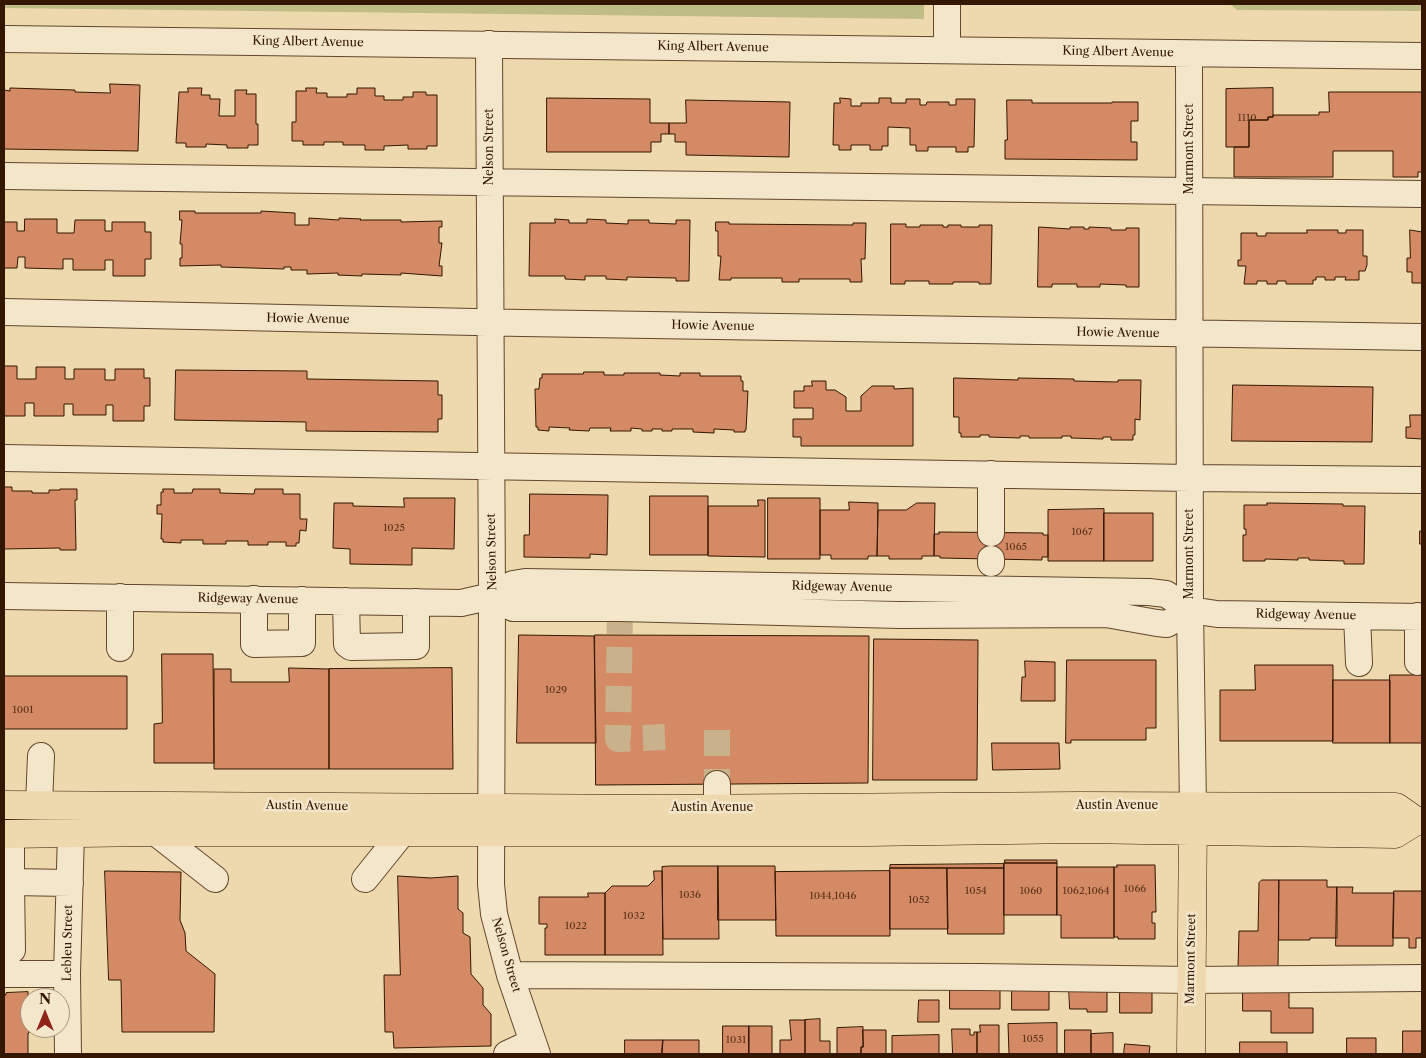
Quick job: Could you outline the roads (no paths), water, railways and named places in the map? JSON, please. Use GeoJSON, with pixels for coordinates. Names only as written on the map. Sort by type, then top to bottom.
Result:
{"type":"FeatureCollection","features":[{"type":"Feature","properties":{"kind":"main road","name":"Austin Avenue"},"geometry":{"type":"LineString","coordinates":[[8,854],[71,832],[402,833],[491,820],[717,796],[1080,806],[1193,818]]}},
{"type":"Feature","properties":{"kind":"main road","name":"Austin Avenue"},"geometry":{"type":"LineString","coordinates":[[4,805],[88,804],[491,820],[867,832],[1080,829],[1193,818],[1396,807],[1419,821]]}},
{"type":"Feature","properties":{"kind":"main road"},"geometry":{"type":"LineString","coordinates":[[71,832],[76,819],[88,804]]}},
{"type":"Feature","properties":{"kind":"main road","name":"Marmont Street"},"geometry":{"type":"LineString","coordinates":[[1190,1054],[1193,818]]}},
{"type":"Feature","properties":{"kind":"street"},"geometry":{"type":"LineString","coordinates":[[947,4],[947,50]]}},
{"type":"Feature","properties":{"kind":"street","name":"King Albert Avenue"},"geometry":{"type":"LineString","coordinates":[[4,39],[1422,56]]}},
{"type":"Feature","properties":{"kind":"street","name":"Nelson Street"},"geometry":{"type":"LineString","coordinates":[[489,44],[492,596],[491,884],[494,914],[510,975],[535,1048]]}},
{"type":"Feature","properties":{"kind":"street","name":"Marmont Street"},"geometry":{"type":"LineString","coordinates":[[1189,54],[1190,610],[1193,818]]}},
{"type":"Feature","properties":{"kind":"street"},"geometry":{"type":"LineString","coordinates":[[4,176],[1422,194]]}},
{"type":"Feature","properties":{"kind":"street","name":"Howie Avenue"},"geometry":{"type":"LineString","coordinates":[[4,312],[490,323],[1422,337]]}},
{"type":"Feature","properties":{"kind":"street"},"geometry":{"type":"LineString","coordinates":[[4,458],[1190,478],[1422,480]]}},
{"type":"Feature","properties":{"kind":"street"},"geometry":{"type":"LineString","coordinates":[[991,474],[991,533]]}},
{"type":"Feature","properties":{"kind":"street","name":"Ridgeway Avenue"},"geometry":{"type":"LineString","coordinates":[[4,596],[461,603],[492,596],[512,584],[525,582],[1140,592],[1166,594],[1190,610],[1217,614],[1420,616]]}},
{"type":"Feature","properties":{"kind":"street"},"geometry":{"type":"LineString","coordinates":[[120,597],[120,648]]}},
{"type":"Feature","properties":{"kind":"street"},"geometry":{"type":"LineString","coordinates":[[254,599],[254,644],[302,644],[302,600]]}},
{"type":"Feature","properties":{"kind":"street"},"geometry":{"type":"LineString","coordinates":[[346,601],[348,644],[351,647],[416,646],[416,602]]}},
{"type":"Feature","properties":{"kind":"street"},"geometry":{"type":"LineString","coordinates":[[1357,616],[1358,663]]}},
{"type":"Feature","properties":{"kind":"street"},"geometry":{"type":"LineString","coordinates":[[1418,662],[1420,616]]}},
{"type":"Feature","properties":{"kind":"street"},"geometry":{"type":"LineString","coordinates":[[38,804],[41,756]]}},
{"type":"Feature","properties":{"kind":"street","name":"Lebleu Street"},"geometry":{"type":"LineString","coordinates":[[68,1054],[67,974],[71,832]]}},
{"type":"Feature","properties":{"kind":"street"},"geometry":{"type":"LineString","coordinates":[[154,832],[216,879]]}},
{"type":"Feature","properties":{"kind":"street"},"geometry":{"type":"LineString","coordinates":[[364,879],[402,833]]}},
{"type":"Feature","properties":{"kind":"street"},"geometry":{"type":"LineString","coordinates":[[12,950],[8,854],[70,883]]}},
{"type":"Feature","properties":{"kind":"street"},"geometry":{"type":"LineString","coordinates":[[4,974],[67,974]]}},
{"type":"Feature","properties":{"kind":"street"},"geometry":{"type":"LineString","coordinates":[[510,975],[1191,980],[1422,978]]}},
{"type":"Feature","properties":{"kind":"street"},"geometry":{"type":"LineString","coordinates":[[507,1054],[535,1048]]}},
{"type":"Feature","properties":{"kind":"tunnel"},"geometry":{"type":"LineString","coordinates":[[620,608],[618,739],[665,737]]}},
{"type":"Feature","properties":{"kind":"tunnel"},"geometry":{"type":"LineString","coordinates":[[717,730],[717,784]]}}]}
